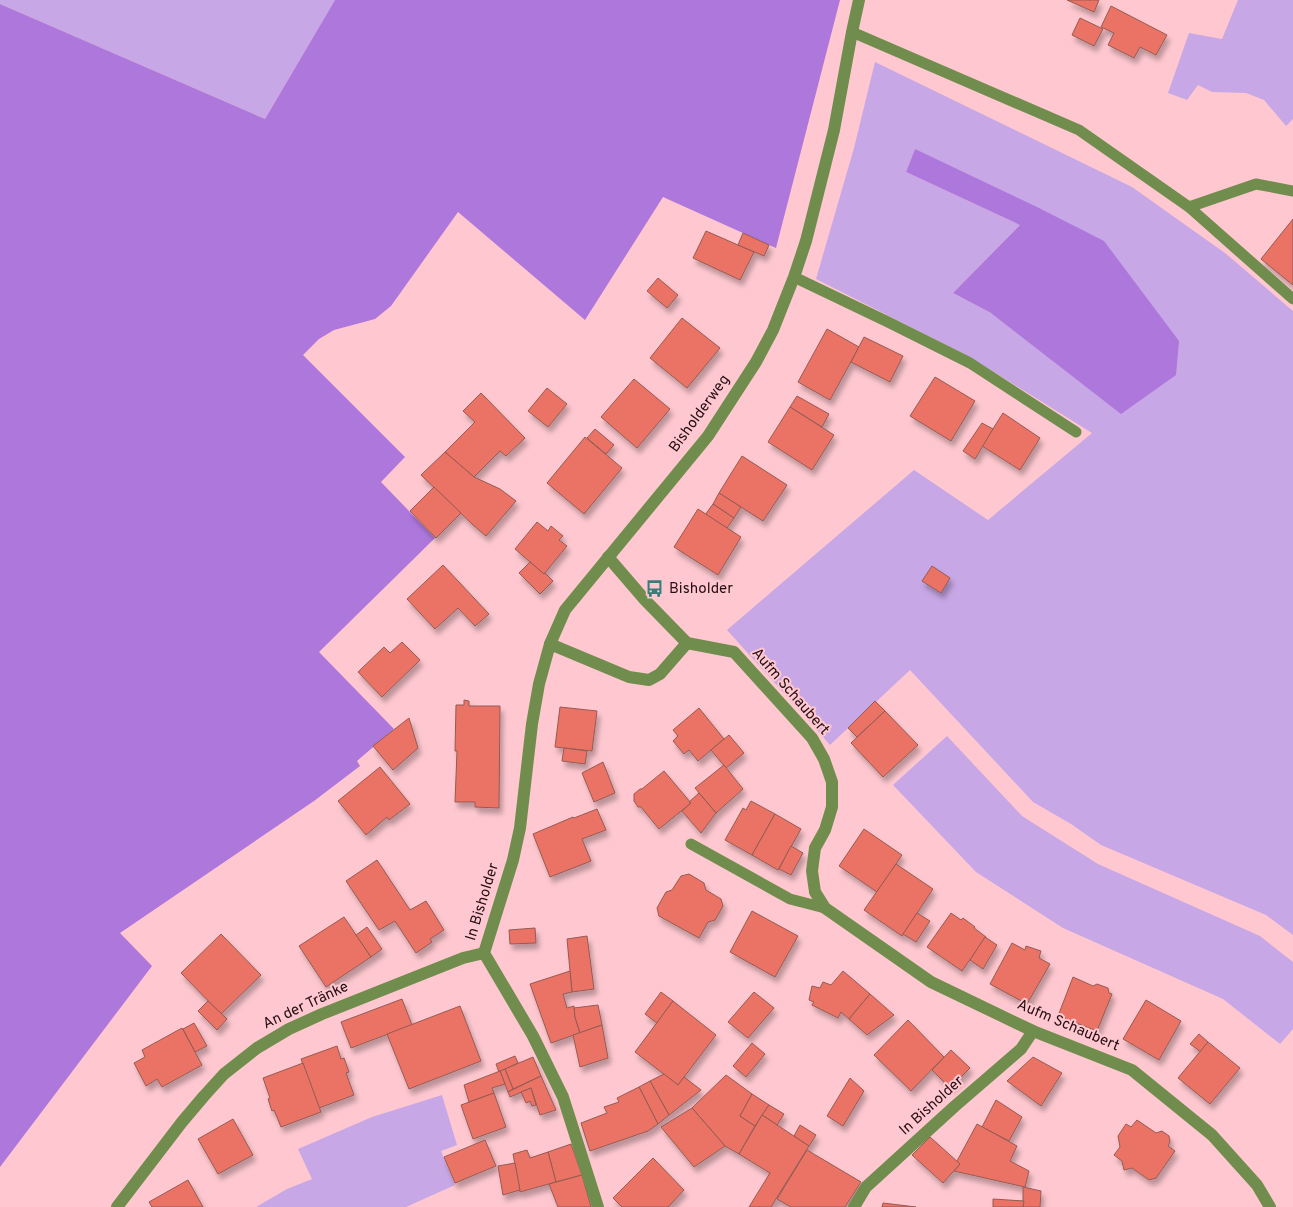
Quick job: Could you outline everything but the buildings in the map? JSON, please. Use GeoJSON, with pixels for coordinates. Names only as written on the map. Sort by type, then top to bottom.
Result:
{"type":"FeatureCollection","features":[{"type":"Feature","properties":{"kind":"street","name":"Bisholderweg"},"geometry":{"type":"LineString","coordinates":[[608,557],[708,436],[746,379],[773,330],[806,241],[834,130],[859,0]]}},
{"type":"Feature","properties":{"kind":"street"},"geometry":{"type":"LineString","coordinates":[[550,644],[629,676],[649,680],[660,674],[687,643],[645,600],[608,557]]}},
{"type":"Feature","properties":{"kind":"street","name":"In Bisholder"},"geometry":{"type":"LineString","coordinates":[[598,1207],[563,1097],[534,1036],[484,953],[513,860],[520,828],[532,724],[539,684],[550,644],[565,610],[608,557]]}},
{"type":"Feature","properties":{"kind":"street","name":"Aufm Schaubert"},"geometry":{"type":"LineString","coordinates":[[687,643],[734,652],[812,738],[824,759],[832,782],[832,807],[825,830],[815,848],[812,871],[814,892],[825,908],[932,982],[1033,1031],[1132,1070],[1212,1135],[1257,1185],[1270,1207]]}},
{"type":"Feature","properties":{"kind":"street","name":"An der Tränke"},"geometry":{"type":"LineString","coordinates":[[117,1207],[204,1096],[224,1074],[257,1048],[289,1029],[322,1014],[463,958],[484,953]]}},
{"type":"Feature","properties":{"kind":"street","name":"In Bisholder"},"geometry":{"type":"LineString","coordinates":[[854,1207],[866,1187],[955,1106],[1021,1050],[1033,1031]]}},
{"type":"Feature","properties":{"kind":"lane"},"geometry":{"type":"LineString","coordinates":[[852,32],[1079,130],[1189,207],[1293,299]]}},
{"type":"Feature","properties":{"kind":"lane"},"geometry":{"type":"LineString","coordinates":[[1189,207],[1256,184],[1293,191]]}},
{"type":"Feature","properties":{"kind":"lane"},"geometry":{"type":"LineString","coordinates":[[794,277],[970,363],[1076,432]]}},
{"type":"Feature","properties":{"kind":"lane","name":"Aufm Schaubert"},"geometry":{"type":"LineString","coordinates":[[692,844],[790,899],[825,908]]}},
{"type":"Feature","properties":{"kind":"shaded area"},"geometry":{"type":"Polygon","coordinates":[[[0,0],[335,0],[265,119],[0,4],[0,0]]]}},
{"type":"Feature","properties":{"kind":"shaded area"},"geometry":{"type":"Polygon","coordinates":[[[335,0],[840,0],[776,248],[663,197],[585,320],[458,212],[391,306],[375,319],[334,330],[319,339],[303,355],[405,457],[381,482],[435,538],[319,652],[394,729],[357,761],[360,766],[314,801],[120,933],[152,966],[0,1167],[0,4],[265,119],[335,0]]]}},
{"type":"Feature","properties":{"kind":"shaded area"},"geometry":{"type":"Polygon","coordinates":[[[1238,0],[1293,0],[1293,119],[1286,126],[1264,100],[1246,93],[1212,92],[1198,85],[1187,100],[1168,93],[1189,33],[1222,39],[1238,0]]]}},
{"type":"Feature","properties":{"kind":"shaded area"},"geometry":{"type":"Polygon","coordinates":[[[875,62],[1132,187],[1225,253],[1293,311],[1293,935],[1266,915],[1101,845],[1071,824],[1033,802],[910,670],[830,745],[727,630],[914,470],[988,520],[1092,433],[970,357],[816,279],[854,148],[875,62]],[[915,149],[906,172],[1019,224],[915,149]],[[1020,225],[953,293],[991,313],[1179,341],[1020,225]]]}},
{"type":"Feature","properties":{"kind":"shaded area"},"geometry":{"type":"Polygon","coordinates":[[[915,149],[1104,241],[1179,341],[1176,375],[1121,414],[991,313],[953,293],[1020,225],[906,172],[915,149]]]}},
{"type":"Feature","properties":{"kind":"shaded area"},"geometry":{"type":"Polygon","coordinates":[[[947,736],[1022,816],[1098,864],[1260,936],[1293,962],[1293,1029],[1280,1044],[1223,999],[1063,928],[976,872],[893,785],[947,736]]]}},
{"type":"Feature","properties":{"kind":"shaded area"},"geometry":{"type":"Polygon","coordinates":[[[442,1095],[457,1145],[441,1151],[455,1185],[406,1207],[256,1207],[287,1189],[312,1179],[298,1149],[372,1117],[442,1095]]]}},
{"type":"Feature","properties":{"kind":"place","name":"Bisholder"},"geometry":{"type":"Point","coordinates":[655,589]}}]}
